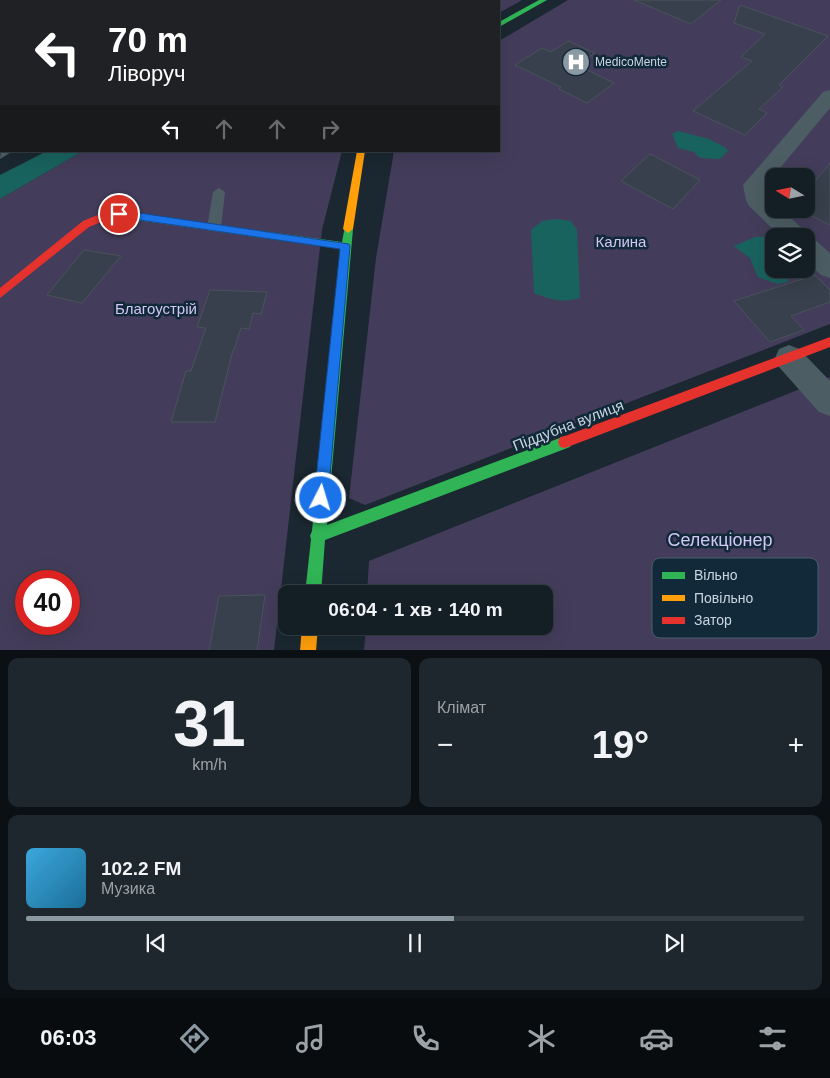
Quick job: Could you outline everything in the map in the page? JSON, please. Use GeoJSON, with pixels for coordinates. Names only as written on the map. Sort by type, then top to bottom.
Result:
{"type":"FeatureCollection","features":[{"type":"Feature","properties":{"kind":"street"},"geometry":{"type":"LineString","coordinates":[[500,24],[544,0]]}},
{"type":"Feature","properties":{"kind":"street"},"geometry":{"type":"LineString","coordinates":[[787,228],[757,200],[754,185],[830,96]]}},
{"type":"Feature","properties":{"kind":"street"},"geometry":{"type":"LineString","coordinates":[[314,585],[345,246],[361,152]]}},
{"type":"Feature","properties":{"kind":"street"},"geometry":{"type":"LineString","coordinates":[[0,294],[86,224],[103,216],[119,214],[345,246]]}},
{"type":"Feature","properties":{"kind":"street"},"geometry":{"type":"LineString","coordinates":[[815,255],[830,268]]}},
{"type":"Feature","properties":{"kind":"street","name":"Піддубна вулиця"},"geometry":{"type":"LineString","coordinates":[[317,536],[830,342]]}},
{"type":"Feature","properties":{"kind":"street"},"geometry":{"type":"LineString","coordinates":[[789,358],[830,402]]}},
{"type":"Feature","properties":{"kind":"street"},"geometry":{"type":"LineString","coordinates":[[308,650],[309,635]]}},
{"type":"Feature","properties":{"kind":"lane"},"geometry":{"type":"LineString","coordinates":[[214,228],[219,192]]}},
{"type":"Feature","properties":{"kind":"green space"},"geometry":{"type":"Polygon","coordinates":[[[500,0],[522,0],[500,12],[500,0]]]}},
{"type":"Feature","properties":{"kind":"green space","name":"Калина"},"geometry":{"type":"Polygon","coordinates":[[[568,0],[830,0],[830,324],[365,505],[349,498],[376,258],[394,152],[500,152],[500,40],[568,0]]]}},
{"type":"Feature","properties":{"kind":"green space","name":"Благоустрій"},"geometry":{"type":"Polygon","coordinates":[[[81,152],[342,152],[322,230],[281,585],[278,585],[278,615],[274,650],[0,650],[0,199],[81,152]]]}},
{"type":"Feature","properties":{"kind":"green space","name":"Селекціонер"},"geometry":{"type":"Polygon","coordinates":[[[830,377],[830,650],[364,650],[365,635],[553,635],[553,585],[368,585],[369,561],[830,377]]]}},
{"type":"Feature","properties":{"kind":"shaded area"},"geometry":{"type":"Polygon","coordinates":[[[678,131],[709,139],[728,151],[720,159],[700,158],[694,152],[678,148],[672,134],[678,131]]]}},
{"type":"Feature","properties":{"kind":"shaded area"},"geometry":{"type":"Polygon","coordinates":[[[45,152],[81,152],[0,199],[0,175],[45,152]]]}},
{"type":"Feature","properties":{"kind":"shaded area"},"geometry":{"type":"Polygon","coordinates":[[[556,219],[571,221],[577,230],[580,298],[557,300],[534,293],[531,230],[542,221],[556,219]]]}},
{"type":"Feature","properties":{"kind":"shaded area"},"geometry":{"type":"Polygon","coordinates":[[[755,237],[764,237],[765,278],[787,278],[788,282],[777,284],[758,277],[750,258],[734,246],[755,237]]]}},
{"type":"Feature","properties":{"kind":"building"},"geometry":{"type":"Polygon","coordinates":[[[634,0],[721,0],[691,24],[634,0]]]}},
{"type":"Feature","properties":{"kind":"building"},"geometry":{"type":"Polygon","coordinates":[[[740,5],[828,36],[779,85],[783,87],[759,109],[767,113],[745,135],[693,111],[752,61],[741,57],[765,34],[734,23],[740,5]]]}},
{"type":"Feature","properties":{"kind":"building"},"geometry":{"type":"Polygon","coordinates":[[[568,41],[595,53],[577,65],[614,83],[587,103],[559,89],[561,87],[515,65],[542,48],[551,52],[568,41]]]}},
{"type":"Feature","properties":{"kind":"building"},"geometry":{"type":"Polygon","coordinates":[[[650,154],[700,180],[673,209],[621,181],[650,154]]]}},
{"type":"Feature","properties":{"kind":"building"},"geometry":{"type":"Polygon","coordinates":[[[830,163],[830,225],[815,218],[815,181],[830,163]]]}},
{"type":"Feature","properties":{"kind":"building"},"geometry":{"type":"Polygon","coordinates":[[[84,250],[121,256],[82,303],[47,295],[84,250]]]}},
{"type":"Feature","properties":{"kind":"building"},"geometry":{"type":"Polygon","coordinates":[[[815,275],[830,290],[830,302],[791,316],[804,330],[770,342],[734,301],[806,278],[815,278],[815,275]]]}},
{"type":"Feature","properties":{"kind":"building"},"geometry":{"type":"Polygon","coordinates":[[[210,290],[267,292],[261,314],[253,313],[249,329],[241,328],[233,350],[215,422],[171,422],[186,371],[191,371],[206,328],[197,327],[210,290]]]}},
{"type":"Feature","properties":{"kind":"building"},"geometry":{"type":"Polygon","coordinates":[[[265,595],[257,650],[209,650],[219,596],[265,595]]]}},
{"type":"Feature","properties":{"kind":"traffic: fast"},"geometry":{"type":"LineString","coordinates":[[500,24],[544,0]]}},
{"type":"Feature","properties":{"kind":"traffic: fast"},"geometry":{"type":"LineString","coordinates":[[130,216],[345,246]]}},
{"type":"Feature","properties":{"kind":"traffic: fast"},"geometry":{"type":"LineString","coordinates":[[314,585],[348,229]]}},
{"type":"Feature","properties":{"kind":"traffic: fast"},"geometry":{"type":"LineString","coordinates":[[317,536],[565,442]]}},
{"type":"Feature","properties":{"kind":"traffic: slow"},"geometry":{"type":"LineString","coordinates":[[348,229],[361,152]]}},
{"type":"Feature","properties":{"kind":"traffic: slow"},"geometry":{"type":"LineString","coordinates":[[308,650],[309,635]]}},
{"type":"Feature","properties":{"kind":"traffic: jam"},"geometry":{"type":"LineString","coordinates":[[0,294],[86,224],[103,216],[119,214],[130,216]]}},
{"type":"Feature","properties":{"kind":"traffic: jam"},"geometry":{"type":"LineString","coordinates":[[565,442],[830,342]]}},
{"type":"Feature","properties":{"kind":"place","name":"MedicoMente"},"geometry":{"type":"Point","coordinates":[576,62]}},
{"type":"Feature","properties":{"kind":"route"},"geometry":{"type":"LineString","coordinates":[[119,214],[345,246],[321,498]]}}]}
